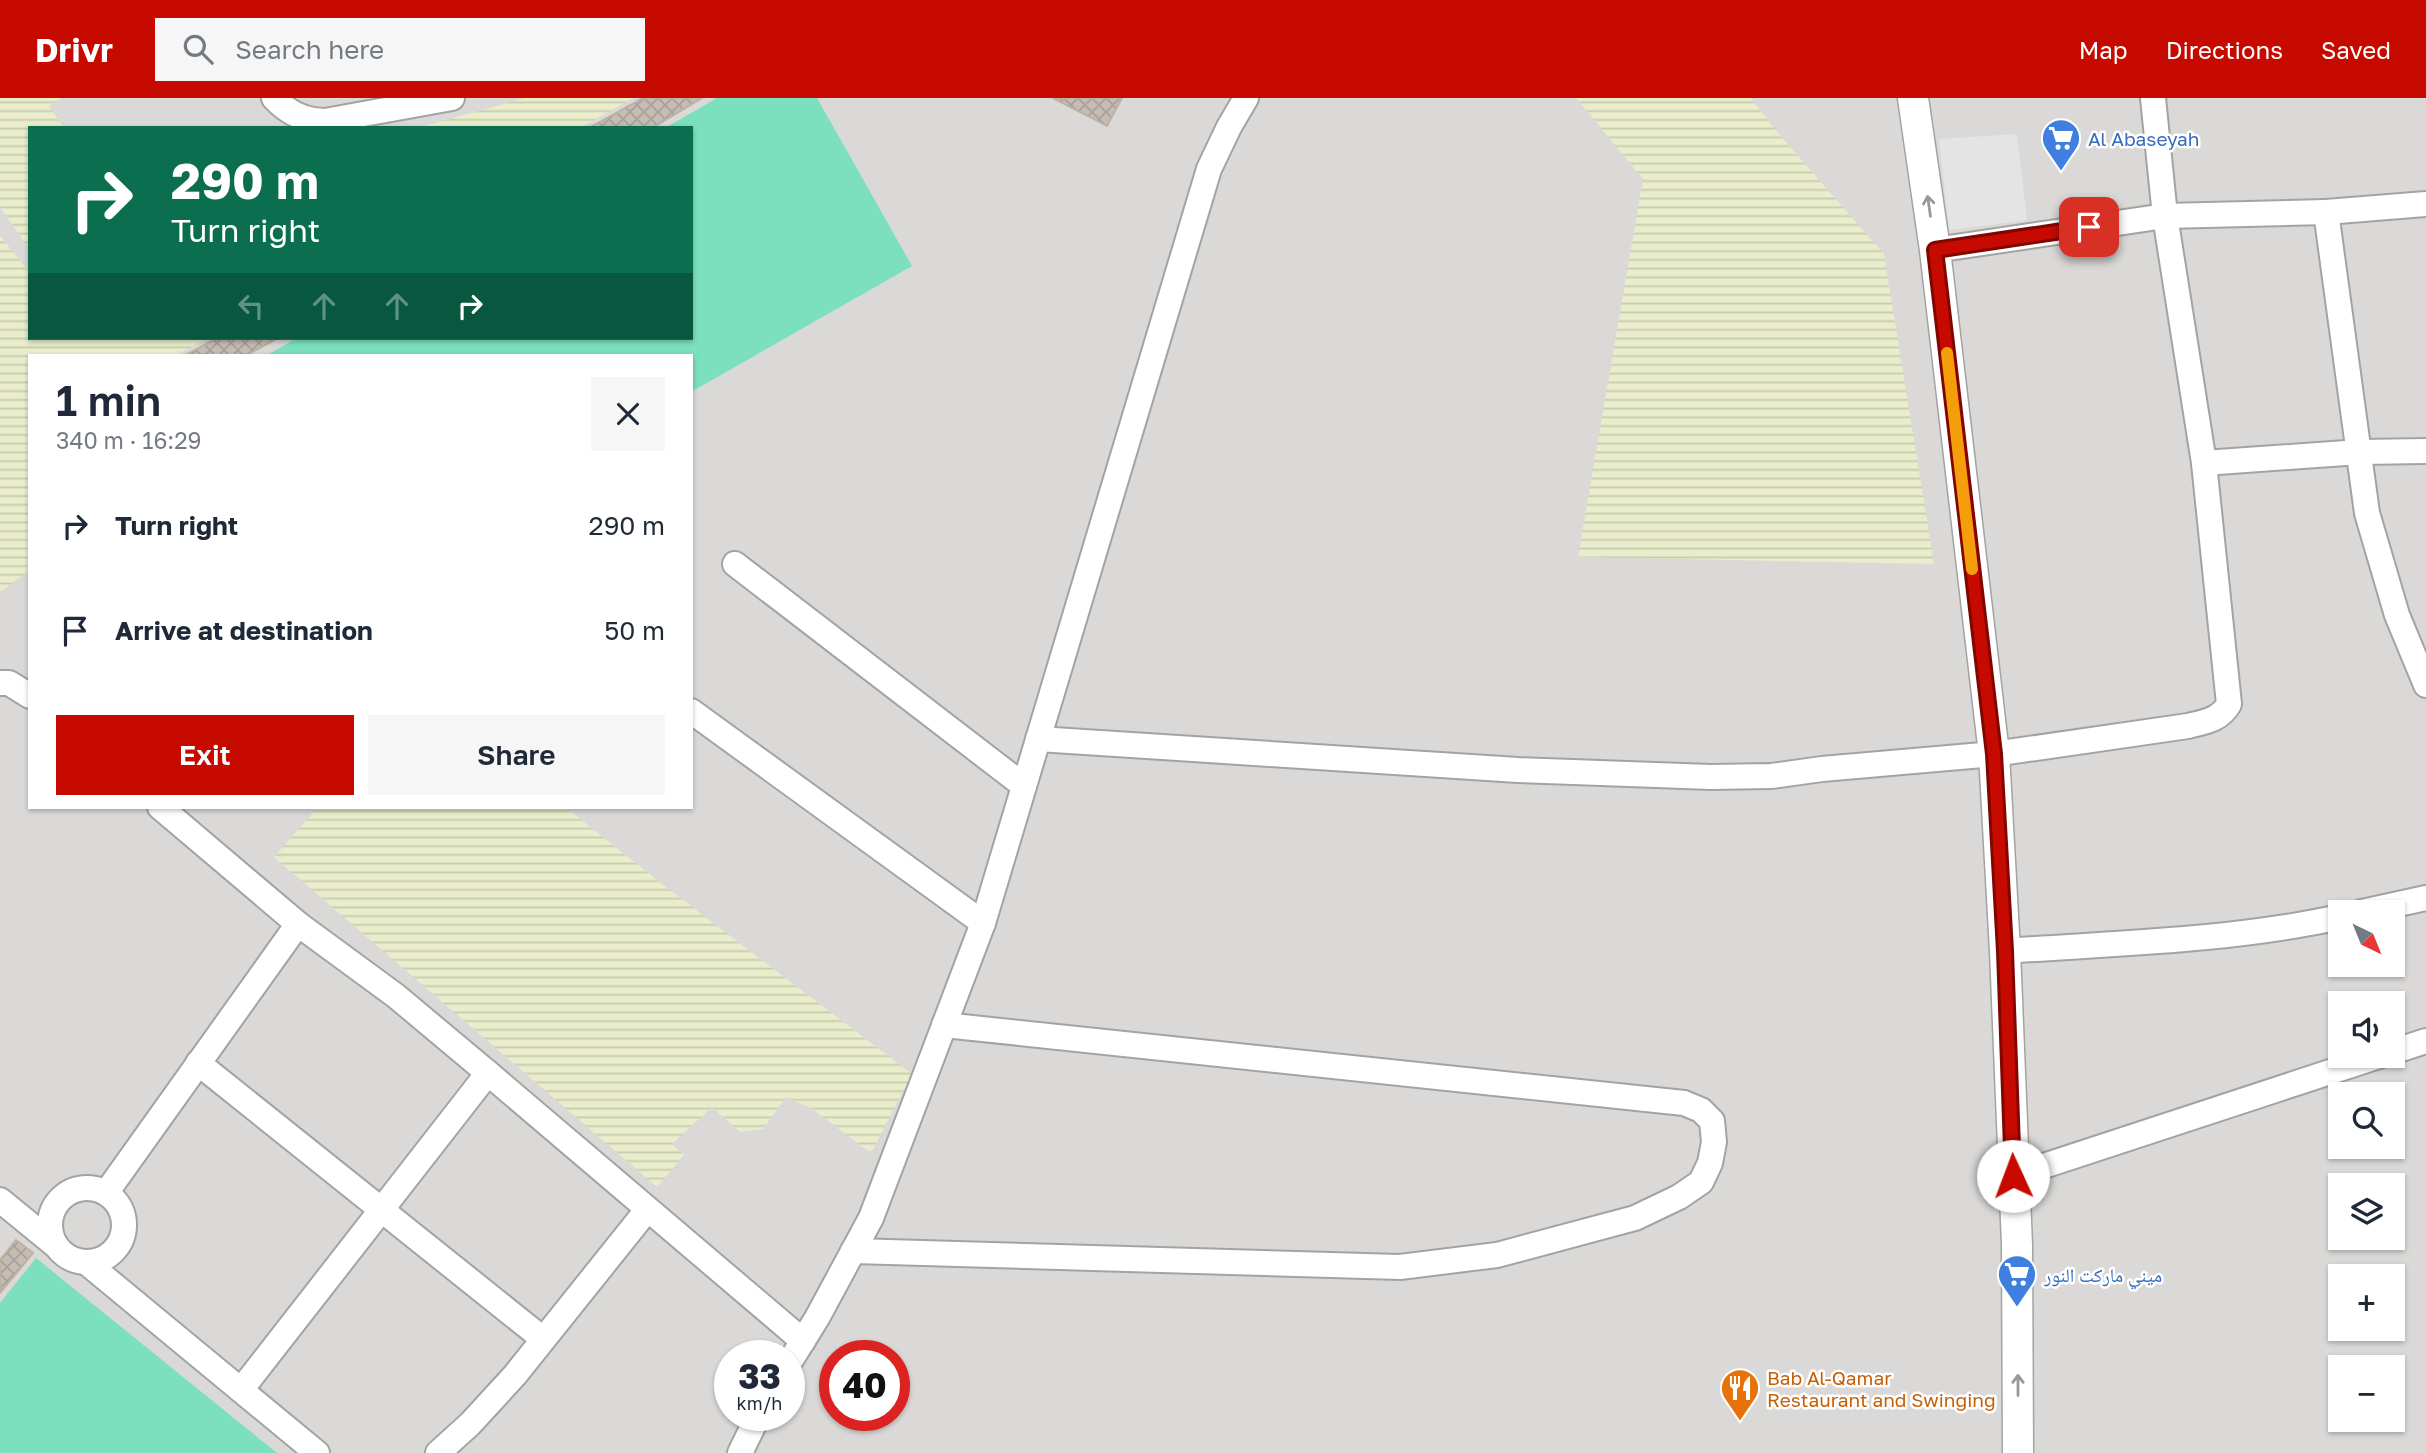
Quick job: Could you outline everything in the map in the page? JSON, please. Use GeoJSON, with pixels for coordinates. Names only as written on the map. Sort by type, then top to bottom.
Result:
{"type":"FeatureCollection","features":[{"type":"Feature","properties":{"kind":"street"},"geometry":{"type":"LineString","coordinates":[[274,98],[287,111],[311,121],[325,121],[452,98]]}},
{"type":"Feature","properties":{"kind":"street"},"geometry":{"type":"LineString","coordinates":[[804,1340],[871,1218],[983,923],[1209,169],[1246,98]]}},
{"type":"Feature","properties":{"kind":"street"},"geometry":{"type":"LineString","coordinates":[[1913,98],[1935,250],[1994,754],[2017,1245],[2018,1453]]}},
{"type":"Feature","properties":{"kind":"street"},"geometry":{"type":"LineString","coordinates":[[1038,739],[1518,770],[1711,777],[1771,776],[1994,754],[2188,726],[2211,720],[2224,713],[2229,704],[2204,463],[2165,216],[2153,98]]}},
{"type":"Feature","properties":{"kind":"street"},"geometry":{"type":"LineString","coordinates":[[1935,250],[2165,216],[2326,212],[2426,204]]}},
{"type":"Feature","properties":{"kind":"street"},"geometry":{"type":"LineString","coordinates":[[2326,212],[2367,513],[2397,615],[2426,685]]}},
{"type":"Feature","properties":{"kind":"street"},"geometry":{"type":"LineString","coordinates":[[2204,463],[2360,452],[2426,451]]}},
{"type":"Feature","properties":{"kind":"street"},"geometry":{"type":"LineString","coordinates":[[735,564],[1024,786]]}},
{"type":"Feature","properties":{"kind":"street"},"geometry":{"type":"LineString","coordinates":[[0,683],[9,683],[28,695]]}},
{"type":"Feature","properties":{"kind":"street"},"geometry":{"type":"LineString","coordinates":[[693,712],[983,923]]}},
{"type":"Feature","properties":{"kind":"street"},"geometry":{"type":"LineString","coordinates":[[162,809],[298,924],[396,996],[802,1340]]}},
{"type":"Feature","properties":{"kind":"street"},"geometry":{"type":"LineString","coordinates":[[2405,903],[2426,898]]}},
{"type":"Feature","properties":{"kind":"street"},"geometry":{"type":"LineString","coordinates":[[2005,951],[2218,936],[2289,928],[2328,920]]}},
{"type":"Feature","properties":{"kind":"street"},"geometry":{"type":"LineString","coordinates":[[106,1193],[298,924]]}},
{"type":"Feature","properties":{"kind":"street"},"geometry":{"type":"LineString","coordinates":[[853,1251],[1400,1267],[1497,1255],[1569,1238],[1662,1207],[1700,1182],[1710,1163],[1714,1142],[1712,1121],[1701,1110],[1684,1103],[944,1025]]}},
{"type":"Feature","properties":{"kind":"street"},"geometry":{"type":"LineString","coordinates":[[2405,1048],[2426,1041]]}},
{"type":"Feature","properties":{"kind":"street"},"geometry":{"type":"LineString","coordinates":[[198,1063],[543,1339]]}},
{"type":"Feature","properties":{"kind":"street"},"geometry":{"type":"LineString","coordinates":[[2013,1176],[2342,1068]]}},
{"type":"Feature","properties":{"kind":"street"},"geometry":{"type":"LineString","coordinates":[[241,1390],[488,1073]]}},
{"type":"Feature","properties":{"kind":"street"},"geometry":{"type":"LineString","coordinates":[[0,1200],[64,1254],[75,1261],[87,1263],[99,1261],[119,1246],[125,1223],[116,1201],[106,1193],[83,1188],[61,1199],[50,1221],[55,1245]]}},
{"type":"Feature","properties":{"kind":"street"},"geometry":{"type":"LineString","coordinates":[[438,1453],[470,1424],[515,1375],[647,1210]]}},
{"type":"Feature","properties":{"kind":"street"},"geometry":{"type":"LineString","coordinates":[[87,1263],[317,1453]]}},
{"type":"Feature","properties":{"kind":"street"},"geometry":{"type":"LineString","coordinates":[[740,1453],[751,1431]]}},
{"type":"Feature","properties":{"kind":"shaded area"},"geometry":{"type":"Polygon","coordinates":[[[0,98],[2426,98],[2426,1453],[0,1453],[0,98]]]}},
{"type":"Feature","properties":{"kind":"shaded area"},"geometry":{"type":"Polygon","coordinates":[[[2017,134],[2027,220],[1949,230],[1939,139],[2017,134]]]}},
{"type":"Feature","properties":{"kind":"green space"},"geometry":{"type":"Polygon","coordinates":[[[0,98],[61,98],[49,106],[63,126],[28,126],[28,247],[0,207],[0,98]]]}},
{"type":"Feature","properties":{"kind":"green space"},"geometry":{"type":"Polygon","coordinates":[[[525,98],[633,98],[584,126],[424,126],[525,98]]]}},
{"type":"Feature","properties":{"kind":"green space"},"geometry":{"type":"Polygon","coordinates":[[[717,98],[817,98],[912,266],[693,391],[693,354],[269,354],[293,340],[693,340],[693,126],[668,126],[717,98]]]}},
{"type":"Feature","properties":{"kind":"green space"},"geometry":{"type":"Polygon","coordinates":[[[1576,98],[1751,98],[1778,133],[1884,254],[1934,564],[1578,557],[1643,179],[1576,98]]]}},
{"type":"Feature","properties":{"kind":"green space"},"geometry":{"type":"Polygon","coordinates":[[[0,236],[28,271],[28,340],[204,340],[179,354],[28,354],[28,571],[0,592],[0,236]]]}},
{"type":"Feature","properties":{"kind":"green space"},"geometry":{"type":"Polygon","coordinates":[[[316,809],[568,809],[912,1074],[871,1153],[811,1108],[786,1097],[763,1129],[740,1132],[712,1107],[672,1144],[684,1155],[657,1187],[274,857],[316,809]]]}},
{"type":"Feature","properties":{"kind":"green space"},"geometry":{"type":"Polygon","coordinates":[[[36,1258],[277,1453],[0,1453],[0,1303],[36,1258]]]}},
{"type":"Feature","properties":{"kind":"building"},"geometry":{"type":"Polygon","coordinates":[[[643,98],[702,98],[655,126],[593,126],[643,98]]]}},
{"type":"Feature","properties":{"kind":"building"},"geometry":{"type":"Polygon","coordinates":[[[1053,98],[1122,98],[1107,126],[1053,98]]]}},
{"type":"Feature","properties":{"kind":"building"},"geometry":{"type":"Polygon","coordinates":[[[213,340],[274,340],[249,354],[188,354],[213,340]]]}},
{"type":"Feature","properties":{"kind":"building"},"geometry":{"type":"Polygon","coordinates":[[[16,1240],[33,1253],[0,1293],[0,1260],[16,1240]]]}},
{"type":"Feature","properties":{"kind":"slow traffic"},"geometry":{"type":"LineString","coordinates":[[1947,353],[1972,569]]}},
{"type":"Feature","properties":{"kind":"place","name":"Al Abaseyah"},"geometry":{"type":"Point","coordinates":[2061,172]}},
{"type":"Feature","properties":{"kind":"place","name":"ميني ماركت النور"},"geometry":{"type":"Point","coordinates":[2017,1308]}},
{"type":"Feature","properties":{"kind":"place","name":"Bab Al-Qamar Restaurant and Swinging"},"geometry":{"type":"Point","coordinates":[1740,1422]}},
{"type":"Feature","properties":{"kind":"route"},"geometry":{"type":"LineString","coordinates":[[2013,1176],[2005,951],[1994,754],[1935,250],[2089,227]]}}]}
